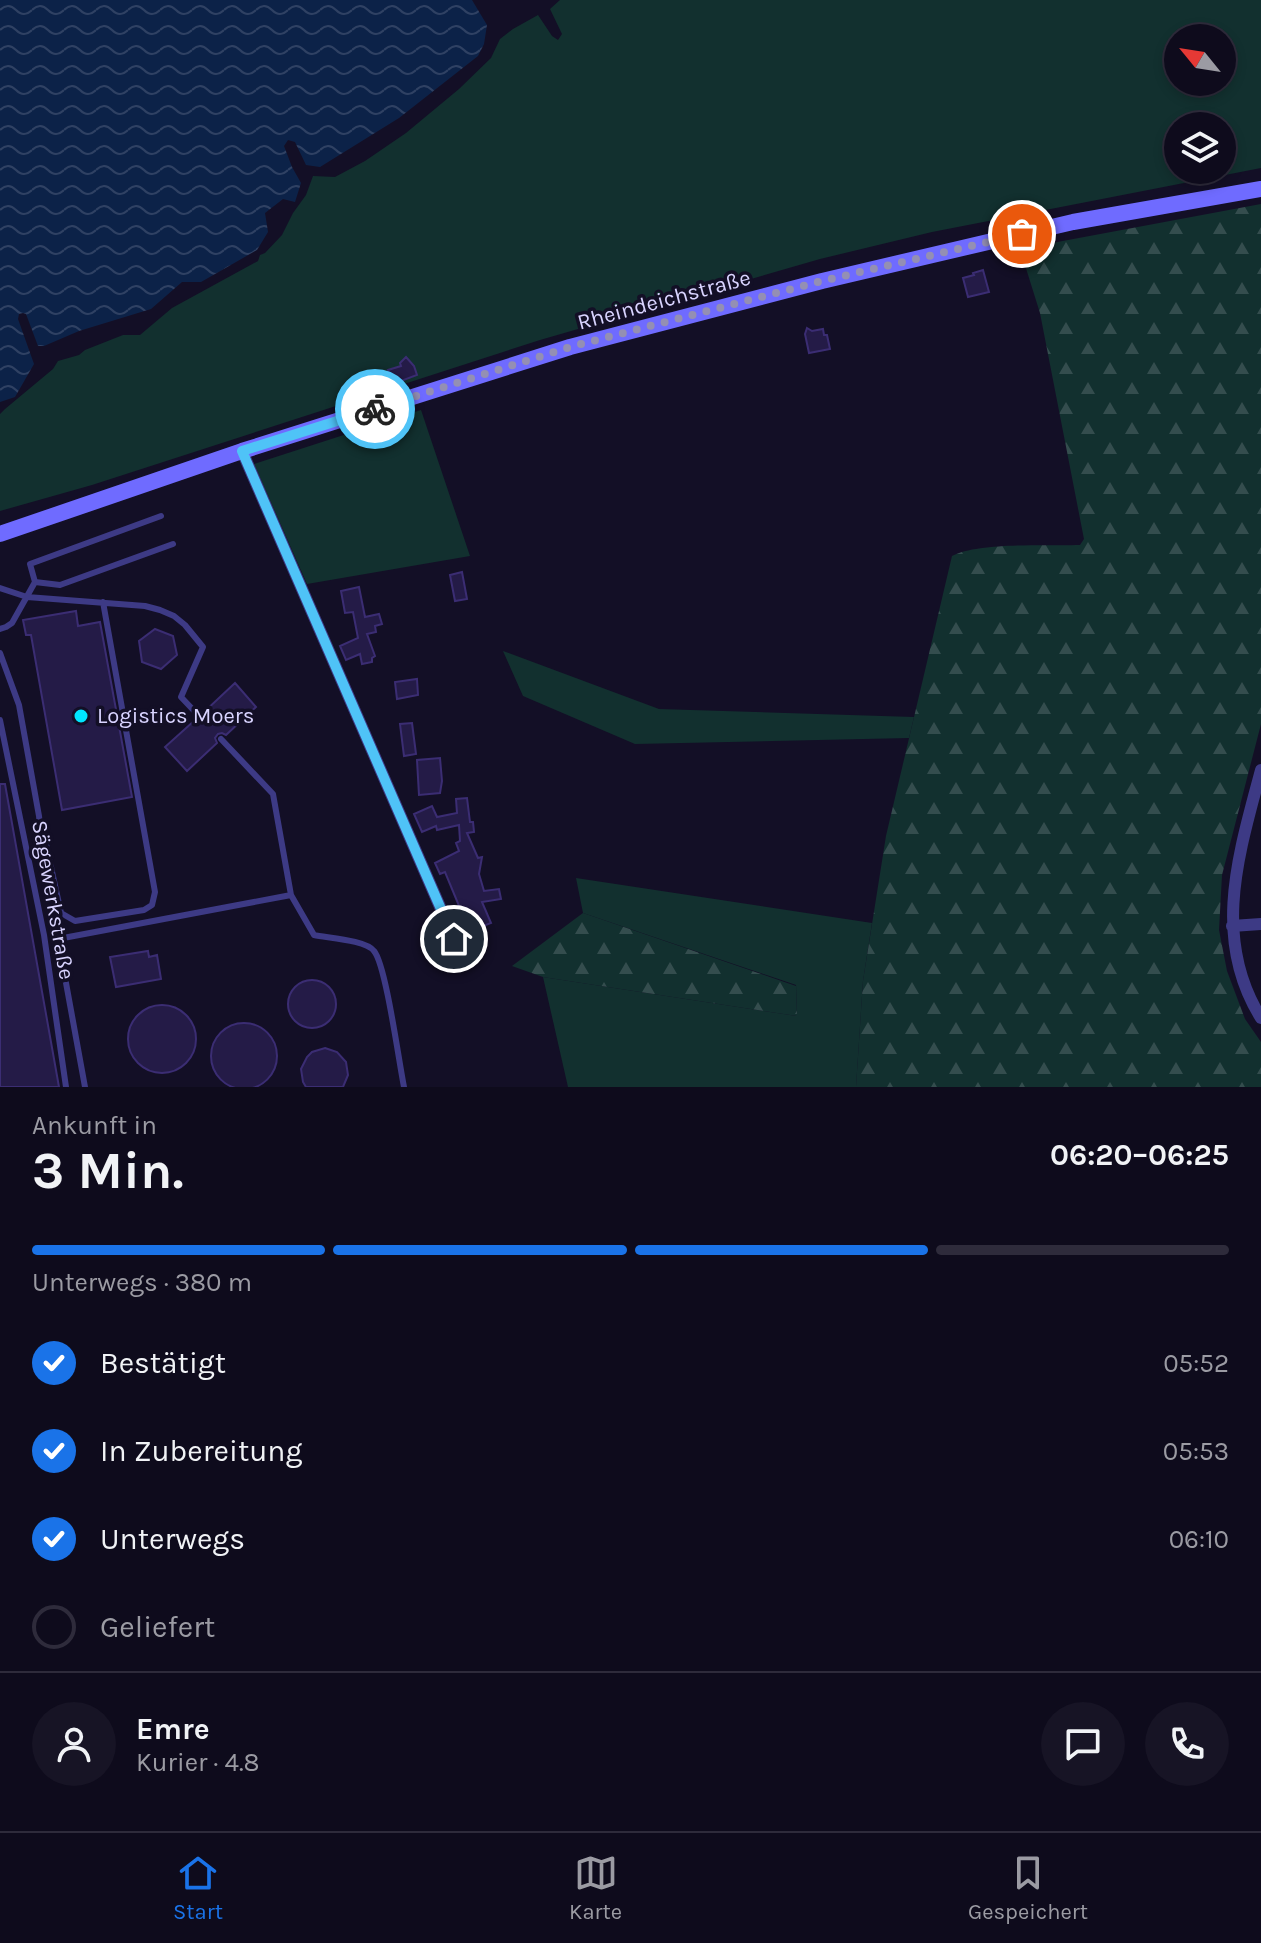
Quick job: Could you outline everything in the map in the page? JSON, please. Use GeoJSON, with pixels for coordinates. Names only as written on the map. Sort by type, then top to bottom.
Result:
{"type":"FeatureCollection","features":[{"type":"Feature","properties":{"kind":"main road","name":"Rheindeichstraße"},"geometry":{"type":"LineString","coordinates":[[0,534],[242,451],[570,347],[822,281],[1073,222],[1261,189]]}},
{"type":"Feature","properties":{"kind":"street"},"geometry":{"type":"LineString","coordinates":[[242,451],[454,939]]}},
{"type":"Feature","properties":{"kind":"street"},"geometry":{"type":"LineString","coordinates":[[1261,771],[1232,904],[1232,926],[1242,973],[1261,1018]]}},
{"type":"Feature","properties":{"kind":"street"},"geometry":{"type":"LineString","coordinates":[[1232,926],[1261,924]]}},
{"type":"Feature","properties":{"kind":"lane"},"geometry":{"type":"LineString","coordinates":[[0,629],[12,623],[35,582],[30,564],[161,516]]}},
{"type":"Feature","properties":{"kind":"lane"},"geometry":{"type":"LineString","coordinates":[[35,582],[60,585],[173,544]]}},
{"type":"Feature","properties":{"kind":"lane"},"geometry":{"type":"LineString","coordinates":[[0,588],[18,596],[145,606],[174,616],[203,647],[181,697],[199,716]]}},
{"type":"Feature","properties":{"kind":"lane"},"geometry":{"type":"LineString","coordinates":[[39,816],[61,913],[75,921],[144,910],[152,905],[155,892],[103,602]]}},
{"type":"Feature","properties":{"kind":"lane"},"geometry":{"type":"LineString","coordinates":[[0,653],[19,705],[85,1087]]}},
{"type":"Feature","properties":{"kind":"lane","name":"Sägewerkstraße"},"geometry":{"type":"LineString","coordinates":[[0,720],[44,935],[66,1087]]}},
{"type":"Feature","properties":{"kind":"lane"},"geometry":{"type":"LineString","coordinates":[[221,739],[273,794],[291,895],[314,935],[366,945],[375,951],[383,974],[404,1087]]}},
{"type":"Feature","properties":{"kind":"lane"},"geometry":{"type":"LineString","coordinates":[[58,939],[291,895]]}},
{"type":"Feature","properties":{"kind":"green space"},"geometry":{"type":"Polygon","coordinates":[[[560,0],[1261,0],[1261,168],[1236,173],[1236,112],[1164,112],[1164,184],[1179,184],[932,232],[820,259],[540,340],[92,485],[0,511],[0,414],[53,369],[58,361],[123,335],[140,335],[172,308],[258,261],[260,255],[282,235],[306,195],[313,176],[335,177],[406,133],[491,58],[500,39],[513,29],[538,15],[552,36],[558,40],[562,34],[550,9],[560,0]]]}},
{"type":"Feature","properties":{"kind":"green space"},"geometry":{"type":"Polygon","coordinates":[[[1261,204],[1261,724],[1222,875],[1219,930],[1227,971],[1245,1019],[1261,1042],[1261,1087],[856,1087],[863,981],[886,836],[952,556],[996,547],[1080,545],[1084,539],[1040,313],[1020,249],[1261,204]]]}},
{"type":"Feature","properties":{"kind":"green space"},"geometry":{"type":"Polygon","coordinates":[[[421,410],[470,556],[307,584],[254,464],[421,410]]]}},
{"type":"Feature","properties":{"kind":"green space"},"geometry":{"type":"Polygon","coordinates":[[[503,651],[659,709],[914,717],[909,738],[635,744],[523,696],[503,651]]]}},
{"type":"Feature","properties":{"kind":"green space"},"geometry":{"type":"Polygon","coordinates":[[[576,878],[872,923],[863,981],[856,1087],[568,1087],[543,977],[797,1016],[796,985],[583,913],[576,878]]]}},
{"type":"Feature","properties":{"kind":"green space"},"geometry":{"type":"Polygon","coordinates":[[[583,913],[796,986],[797,1016],[543,977],[512,966],[583,913]]]}},
{"type":"Feature","properties":{"kind":"water"},"geometry":{"type":"Polygon","coordinates":[[[0,0],[472,0],[487,25],[484,44],[478,56],[399,118],[320,167],[306,165],[295,142],[288,140],[284,146],[301,183],[295,202],[283,199],[265,213],[268,232],[257,250],[201,282],[182,282],[151,309],[79,331],[44,346],[38,346],[26,314],[19,314],[34,364],[15,397],[0,402],[0,0]]]}},
{"type":"Feature","properties":{"kind":"building"},"geometry":{"type":"Polygon","coordinates":[[[983,270],[989,292],[968,297],[963,278],[983,270]]]}},
{"type":"Feature","properties":{"kind":"building"},"geometry":{"type":"Polygon","coordinates":[[[807,328],[812,331],[823,329],[830,349],[809,353],[805,334],[807,328]]]}},
{"type":"Feature","properties":{"kind":"building"},"geometry":{"type":"Polygon","coordinates":[[[406,357],[417,375],[393,384],[388,370],[401,366],[406,357]]]}},
{"type":"Feature","properties":{"kind":"building"},"geometry":{"type":"Polygon","coordinates":[[[462,572],[467,599],[455,601],[450,575],[462,572]]]}},
{"type":"Feature","properties":{"kind":"building"},"geometry":{"type":"Polygon","coordinates":[[[359,587],[365,617],[379,614],[382,624],[375,626],[376,632],[367,634],[375,656],[372,662],[362,664],[360,654],[346,660],[340,646],[358,638],[353,612],[345,613],[341,591],[359,587]]]}},
{"type":"Feature","properties":{"kind":"building","name":"Logistics Moers"},"geometry":{"type":"Polygon","coordinates":[[[76,611],[78,626],[100,622],[132,797],[62,810],[31,635],[26,635],[23,620],[76,611]]]}},
{"type":"Feature","properties":{"kind":"building"},"geometry":{"type":"Polygon","coordinates":[[[155,629],[173,636],[177,655],[161,669],[142,662],[139,641],[155,629]]]}},
{"type":"Feature","properties":{"kind":"building"},"geometry":{"type":"Polygon","coordinates":[[[417,679],[418,695],[397,699],[395,682],[417,679]]]}},
{"type":"Feature","properties":{"kind":"building"},"geometry":{"type":"Polygon","coordinates":[[[235,683],[256,707],[226,735],[218,734],[215,738],[217,743],[187,771],[165,747],[195,720],[202,721],[204,712],[235,683]]]}},
{"type":"Feature","properties":{"kind":"building"},"geometry":{"type":"Polygon","coordinates":[[[412,723],[416,754],[404,756],[400,724],[412,723]]]}},
{"type":"Feature","properties":{"kind":"building"},"geometry":{"type":"Polygon","coordinates":[[[440,758],[440,793],[419,795],[417,760],[440,758]]]}},
{"type":"Feature","properties":{"kind":"building"},"geometry":{"type":"Polygon","coordinates":[[[0,784],[5,784],[59,1087],[0,1087],[0,784]]]}},
{"type":"Feature","properties":{"kind":"building"},"geometry":{"type":"Polygon","coordinates":[[[467,798],[474,832],[467,833],[478,858],[482,857],[479,874],[484,891],[499,889],[501,899],[482,902],[491,923],[476,933],[481,944],[472,948],[445,872],[440,874],[435,863],[459,851],[456,843],[460,841],[459,825],[437,830],[436,826],[422,832],[414,814],[432,806],[437,817],[457,813],[456,799],[467,798]]]}},
{"type":"Feature","properties":{"kind":"building"},"geometry":{"type":"Polygon","coordinates":[[[148,951],[149,957],[157,955],[161,979],[116,987],[110,957],[148,951]]]}},
{"type":"Feature","properties":{"kind":"building"},"geometry":{"type":"Polygon","coordinates":[[[312,980],[329,987],[336,1004],[329,1021],[312,1028],[295,1021],[288,1004],[295,987],[312,980]]]}},
{"type":"Feature","properties":{"kind":"building"},"geometry":{"type":"Polygon","coordinates":[[[162,1005],[186,1015],[196,1039],[186,1063],[162,1073],[138,1063],[128,1039],[138,1015],[162,1005]]]}},
{"type":"Feature","properties":{"kind":"building"},"geometry":{"type":"Polygon","coordinates":[[[237,1023],[251,1023],[263,1028],[272,1037],[277,1049],[277,1063],[272,1075],[257,1087],[231,1087],[225,1084],[216,1075],[211,1063],[211,1049],[216,1037],[225,1028],[237,1023]]]}},
{"type":"Feature","properties":{"kind":"building"},"geometry":{"type":"Polygon","coordinates":[[[325,1048],[337,1052],[346,1062],[348,1075],[343,1087],[306,1087],[301,1069],[312,1052],[325,1048]]]}},
{"type":"Feature","properties":{"kind":"way so far"},"geometry":{"type":"LineString","coordinates":[[375,409],[570,347],[822,281],[1022,234]]}},
{"type":"Feature","properties":{"kind":"place","name":"Logistics Moers"},"geometry":{"type":"Point","coordinates":[81,716]}},
{"type":"Feature","properties":{"kind":"route"},"geometry":{"type":"LineString","coordinates":[[375,409],[242,451],[454,939]]}}]}
